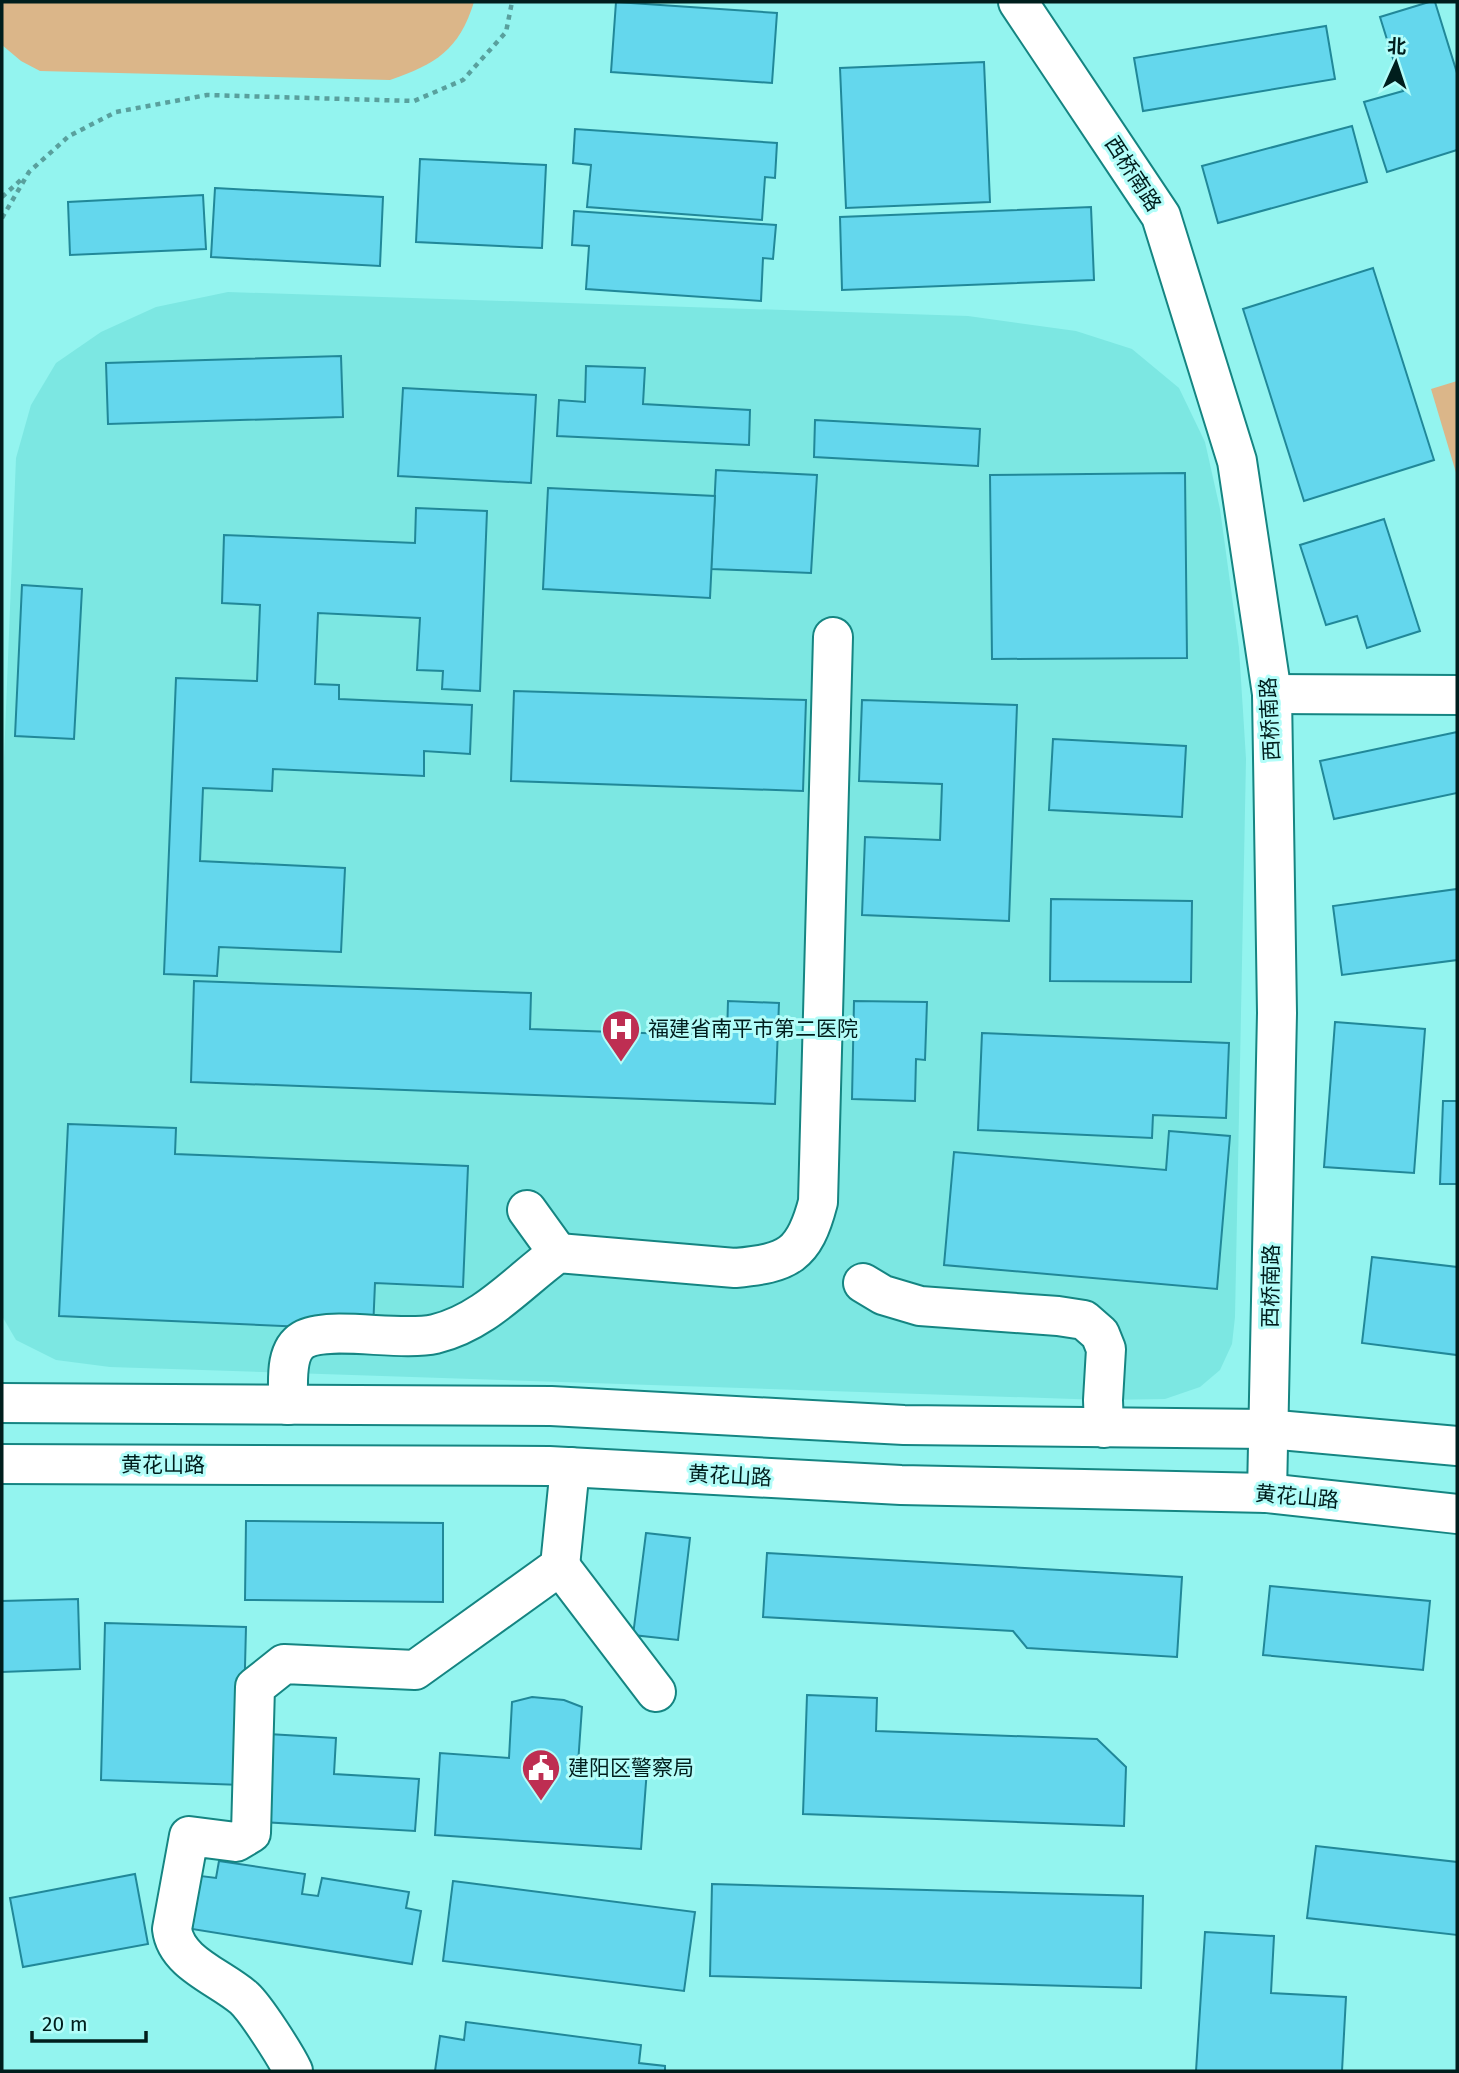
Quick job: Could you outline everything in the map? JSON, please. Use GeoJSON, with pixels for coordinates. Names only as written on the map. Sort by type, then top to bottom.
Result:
{"type":"FeatureCollection","features":[{"type":"Feature","properties":{"kind":"main road","name":"西桥南路"},"geometry":{"type":"LineString","coordinates":[[1018,2],[1161,216],[1237,461],[1272,694],[1278,1013],[1267,1493]]}},
{"type":"Feature","properties":{"kind":"main road"},"geometry":{"type":"LineString","coordinates":[[288,1405],[291,1355],[300,1341],[318,1334],[411,1337],[452,1329],[494,1307],[558,1253],[735,1268],[780,1261],[796,1251],[813,1221],[818,1202],[833,637]]}},
{"type":"Feature","properties":{"kind":"main road"},"geometry":{"type":"LineString","coordinates":[[1272,694],[1457,695]]}},
{"type":"Feature","properties":{"kind":"main road"},"geometry":{"type":"LineString","coordinates":[[527,1210],[558,1253]]}},
{"type":"Feature","properties":{"kind":"main road"},"geometry":{"type":"LineString","coordinates":[[863,1283],[883,1296],[920,1306],[1084,1320],[1100,1334],[1106,1349],[1104,1427]]}},
{"type":"Feature","properties":{"kind":"main road"},"geometry":{"type":"LineString","coordinates":[[2,1403],[551,1406],[904,1424],[1267,1429],[1457,1446]]}},
{"type":"Feature","properties":{"kind":"main road","name":"黄花山路"},"geometry":{"type":"LineString","coordinates":[[2,1464],[570,1467],[901,1485],[1267,1493],[1457,1514]]}},
{"type":"Feature","properties":{"kind":"main road"},"geometry":{"type":"LineString","coordinates":[[570,1467],[560,1566],[656,1692]]}},
{"type":"Feature","properties":{"kind":"main road"},"geometry":{"type":"LineString","coordinates":[[293,2071],[246,2000],[183,1954],[173,1941],[172,1929],[189,1836],[236,1842],[251,1833],[256,1687],[284,1664],[415,1670],[560,1566]]}},
{"type":"Feature","properties":{"kind":"path"},"geometry":{"type":"LineString","coordinates":[[2,197],[69,135],[116,112],[207,95],[414,101],[463,80],[506,32],[512,2]]}},
{"type":"Feature","properties":{"kind":"path"},"geometry":{"type":"LineString","coordinates":[[2,218],[29,172]]}},
{"type":"Feature","properties":{"kind":"shaded area"},"geometry":{"type":"Polygon","coordinates":[[[2,2],[474,2],[461,32],[444,53],[420,68],[390,80],[40,71],[21,61],[2,45],[2,2]]]}},
{"type":"Feature","properties":{"kind":"shaded area","name":"福建省南平市第二医院"},"geometry":{"type":"Polygon","coordinates":[[[228,292],[968,316],[1076,331],[1132,349],[1179,388],[1205,442],[1220,509],[1239,648],[1246,759],[1235,1317],[1232,1344],[1220,1370],[1200,1387],[1165,1399],[1103,1400],[110,1367],[56,1360],[16,1340],[2,1316],[2,809],[16,458],[31,405],[56,363],[101,332],[156,307],[228,292]]]}},
{"type":"Feature","properties":{"kind":"shaded area"},"geometry":{"type":"Polygon","coordinates":[[[1457,381],[1457,476],[1431,389],[1457,381]]]}},
{"type":"Feature","properties":{"kind":"building"},"geometry":{"type":"Polygon","coordinates":[[[616,2],[777,13],[772,83],[611,72],[616,2]]]}},
{"type":"Feature","properties":{"kind":"building"},"geometry":{"type":"Polygon","coordinates":[[[1435,2],[1457,73],[1457,150],[1387,172],[1364,102],[1403,91],[1380,17],[1435,2]]]}},
{"type":"Feature","properties":{"kind":"building"},"geometry":{"type":"Polygon","coordinates":[[[1326,26],[1335,79],[1143,111],[1134,58],[1326,26]]]}},
{"type":"Feature","properties":{"kind":"building"},"geometry":{"type":"Polygon","coordinates":[[[984,62],[990,202],[846,208],[840,68],[984,62]]]}},
{"type":"Feature","properties":{"kind":"building"},"geometry":{"type":"Polygon","coordinates":[[[1352,126],[1367,182],[1218,223],[1202,166],[1352,126]]]}},
{"type":"Feature","properties":{"kind":"building"},"geometry":{"type":"Polygon","coordinates":[[[575,129],[777,143],[775,178],[765,177],[762,220],[587,207],[591,165],[573,163],[575,129]]]}},
{"type":"Feature","properties":{"kind":"building"},"geometry":{"type":"Polygon","coordinates":[[[420,159],[546,165],[542,248],[416,242],[420,159]]]}},
{"type":"Feature","properties":{"kind":"building"},"geometry":{"type":"Polygon","coordinates":[[[215,188],[383,197],[380,266],[211,257],[215,188]]]}},
{"type":"Feature","properties":{"kind":"building"},"geometry":{"type":"Polygon","coordinates":[[[203,195],[206,249],[70,255],[68,202],[203,195]]]}},
{"type":"Feature","properties":{"kind":"building"},"geometry":{"type":"Polygon","coordinates":[[[1091,207],[1094,280],[842,290],[840,217],[1091,207]]]}},
{"type":"Feature","properties":{"kind":"building"},"geometry":{"type":"Polygon","coordinates":[[[574,211],[776,225],[773,259],[763,258],[761,301],[586,289],[589,246],[572,245],[574,211]]]}},
{"type":"Feature","properties":{"kind":"building"},"geometry":{"type":"Polygon","coordinates":[[[1373,268],[1434,460],[1304,501],[1243,309],[1373,268]]]}},
{"type":"Feature","properties":{"kind":"building"},"geometry":{"type":"Polygon","coordinates":[[[341,356],[343,417],[108,424],[106,363],[341,356]]]}},
{"type":"Feature","properties":{"kind":"building"},"geometry":{"type":"Polygon","coordinates":[[[586,366],[645,368],[643,404],[750,410],[749,445],[557,436],[559,400],[585,402],[586,366]]]}},
{"type":"Feature","properties":{"kind":"building"},"geometry":{"type":"Polygon","coordinates":[[[403,388],[536,395],[531,483],[398,476],[403,388]]]}},
{"type":"Feature","properties":{"kind":"building"},"geometry":{"type":"Polygon","coordinates":[[[815,420],[980,429],[978,466],[814,457],[815,420]]]}},
{"type":"Feature","properties":{"kind":"building"},"geometry":{"type":"Polygon","coordinates":[[[716,470],[817,475],[811,573],[711,569],[716,470]]]}},
{"type":"Feature","properties":{"kind":"building"},"geometry":{"type":"Polygon","coordinates":[[[1185,473],[1187,658],[992,659],[990,475],[1185,473]]]}},
{"type":"Feature","properties":{"kind":"building"},"geometry":{"type":"Polygon","coordinates":[[[548,488],[715,496],[710,598],[543,589],[548,488]]]}},
{"type":"Feature","properties":{"kind":"building"},"geometry":{"type":"Polygon","coordinates":[[[416,508],[487,511],[480,691],[442,689],[443,671],[417,670],[420,618],[318,613],[315,684],[339,685],[339,699],[472,705],[470,754],[424,751],[424,776],[273,769],[272,791],[203,788],[200,861],[345,868],[341,952],[219,947],[217,976],[164,974],[176,678],[257,681],[260,605],[222,603],[224,535],[415,543],[416,508]]]}},
{"type":"Feature","properties":{"kind":"building"},"geometry":{"type":"Polygon","coordinates":[[[1384,519],[1420,631],[1367,648],[1357,616],[1326,625],[1300,545],[1384,519]]]}},
{"type":"Feature","properties":{"kind":"building"},"geometry":{"type":"Polygon","coordinates":[[[22,585],[82,589],[74,739],[15,736],[22,585]]]}},
{"type":"Feature","properties":{"kind":"building"},"geometry":{"type":"Polygon","coordinates":[[[514,691],[806,700],[803,791],[511,781],[514,691]]]}},
{"type":"Feature","properties":{"kind":"building"},"geometry":{"type":"Polygon","coordinates":[[[862,700],[1017,705],[1009,921],[862,915],[865,837],[940,840],[942,784],[859,781],[862,700]]]}},
{"type":"Feature","properties":{"kind":"building"},"geometry":{"type":"Polygon","coordinates":[[[1457,732],[1457,793],[1334,819],[1320,761],[1457,732]]]}},
{"type":"Feature","properties":{"kind":"building"},"geometry":{"type":"Polygon","coordinates":[[[1053,739],[1186,746],[1182,817],[1049,810],[1053,739]]]}},
{"type":"Feature","properties":{"kind":"building"},"geometry":{"type":"Polygon","coordinates":[[[1457,889],[1457,960],[1342,975],[1333,906],[1457,889]]]}},
{"type":"Feature","properties":{"kind":"building"},"geometry":{"type":"Polygon","coordinates":[[[1051,899],[1192,901],[1191,982],[1050,981],[1051,899]]]}},
{"type":"Feature","properties":{"kind":"building"},"geometry":{"type":"Polygon","coordinates":[[[194,981],[531,993],[530,1029],[727,1036],[728,1001],[779,1003],[775,1104],[191,1082],[194,981]]]}},
{"type":"Feature","properties":{"kind":"building"},"geometry":{"type":"Polygon","coordinates":[[[854,1001],[927,1002],[925,1060],[916,1059],[915,1101],[852,1099],[854,1001]]]}},
{"type":"Feature","properties":{"kind":"building"},"geometry":{"type":"Polygon","coordinates":[[[1335,1022],[1425,1029],[1414,1173],[1324,1167],[1335,1022]]]}},
{"type":"Feature","properties":{"kind":"building"},"geometry":{"type":"Polygon","coordinates":[[[982,1033],[1229,1043],[1226,1118],[1153,1115],[1152,1138],[978,1130],[982,1033]]]}},
{"type":"Feature","properties":{"kind":"building"},"geometry":{"type":"Polygon","coordinates":[[[1443,1101],[1457,1101],[1457,1184],[1440,1184],[1443,1101]]]}},
{"type":"Feature","properties":{"kind":"building"},"geometry":{"type":"Polygon","coordinates":[[[68,1124],[176,1128],[175,1154],[468,1166],[463,1287],[375,1283],[373,1330],[59,1316],[68,1124]]]}},
{"type":"Feature","properties":{"kind":"building"},"geometry":{"type":"Polygon","coordinates":[[[1169,1131],[1230,1136],[1217,1289],[944,1265],[954,1152],[1166,1170],[1169,1131]]]}},
{"type":"Feature","properties":{"kind":"building"},"geometry":{"type":"Polygon","coordinates":[[[1372,1257],[1457,1267],[1457,1355],[1362,1343],[1372,1257]]]}},
{"type":"Feature","properties":{"kind":"building"},"geometry":{"type":"Polygon","coordinates":[[[246,1521],[443,1523],[443,1602],[245,1600],[246,1521]]]}},
{"type":"Feature","properties":{"kind":"building"},"geometry":{"type":"Polygon","coordinates":[[[646,1533],[690,1538],[678,1640],[633,1635],[646,1533]]]}},
{"type":"Feature","properties":{"kind":"building"},"geometry":{"type":"Polygon","coordinates":[[[767,1553],[1182,1577],[1177,1657],[1027,1648],[1013,1631],[763,1617],[767,1553]]]}},
{"type":"Feature","properties":{"kind":"building"},"geometry":{"type":"Polygon","coordinates":[[[1270,1586],[1430,1601],[1423,1670],[1263,1655],[1270,1586]]]}},
{"type":"Feature","properties":{"kind":"building"},"geometry":{"type":"Polygon","coordinates":[[[78,1599],[80,1669],[2,1672],[2,1601],[78,1599]]]}},
{"type":"Feature","properties":{"kind":"building"},"geometry":{"type":"Polygon","coordinates":[[[105,1623],[246,1627],[242,1785],[101,1780],[105,1623]]]}},
{"type":"Feature","properties":{"kind":"building"},"geometry":{"type":"Polygon","coordinates":[[[807,1695],[877,1698],[876,1731],[1097,1739],[1126,1767],[1124,1826],[803,1814],[807,1695]]]}},
{"type":"Feature","properties":{"kind":"building","name":"建阳区警察局"},"geometry":{"type":"Polygon","coordinates":[[[532,1697],[564,1700],[582,1707],[578,1764],[647,1769],[641,1849],[435,1835],[440,1753],[509,1758],[512,1702],[532,1697]]]}},
{"type":"Feature","properties":{"kind":"building"},"geometry":{"type":"Polygon","coordinates":[[[268,1734],[336,1738],[334,1774],[419,1779],[415,1831],[262,1822],[268,1734]]]}},
{"type":"Feature","properties":{"kind":"building"},"geometry":{"type":"Polygon","coordinates":[[[1316,1846],[1457,1862],[1457,1935],[1307,1918],[1316,1846]]]}},
{"type":"Feature","properties":{"kind":"building"},"geometry":{"type":"Polygon","coordinates":[[[219,1861],[305,1874],[302,1894],[318,1896],[322,1878],[409,1892],[406,1908],[421,1911],[412,1964],[192,1929],[201,1876],[216,1878],[219,1861]]]}},
{"type":"Feature","properties":{"kind":"building"},"geometry":{"type":"Polygon","coordinates":[[[135,1874],[148,1944],[23,1967],[10,1898],[135,1874]]]}},
{"type":"Feature","properties":{"kind":"building"},"geometry":{"type":"Polygon","coordinates":[[[453,1881],[695,1912],[684,1991],[443,1961],[453,1881]]]}},
{"type":"Feature","properties":{"kind":"building"},"geometry":{"type":"Polygon","coordinates":[[[712,1884],[1143,1896],[1141,1988],[710,1976],[712,1884]]]}},
{"type":"Feature","properties":{"kind":"building"},"geometry":{"type":"Polygon","coordinates":[[[1205,1932],[1274,1936],[1271,1993],[1346,1997],[1342,2071],[1196,2071],[1205,1932]]]}},
{"type":"Feature","properties":{"kind":"building"},"geometry":{"type":"Polygon","coordinates":[[[466,2022],[641,2045],[639,2063],[665,2066],[665,2071],[435,2071],[440,2036],[464,2040],[466,2022]]]}},
{"type":"Feature","properties":{"kind":"place","name":"福建省南平市第二医院"},"geometry":{"type":"Point","coordinates":[621,1063]}},
{"type":"Feature","properties":{"kind":"place","name":"建阳区警察局"},"geometry":{"type":"Point","coordinates":[541,1802]}}]}
